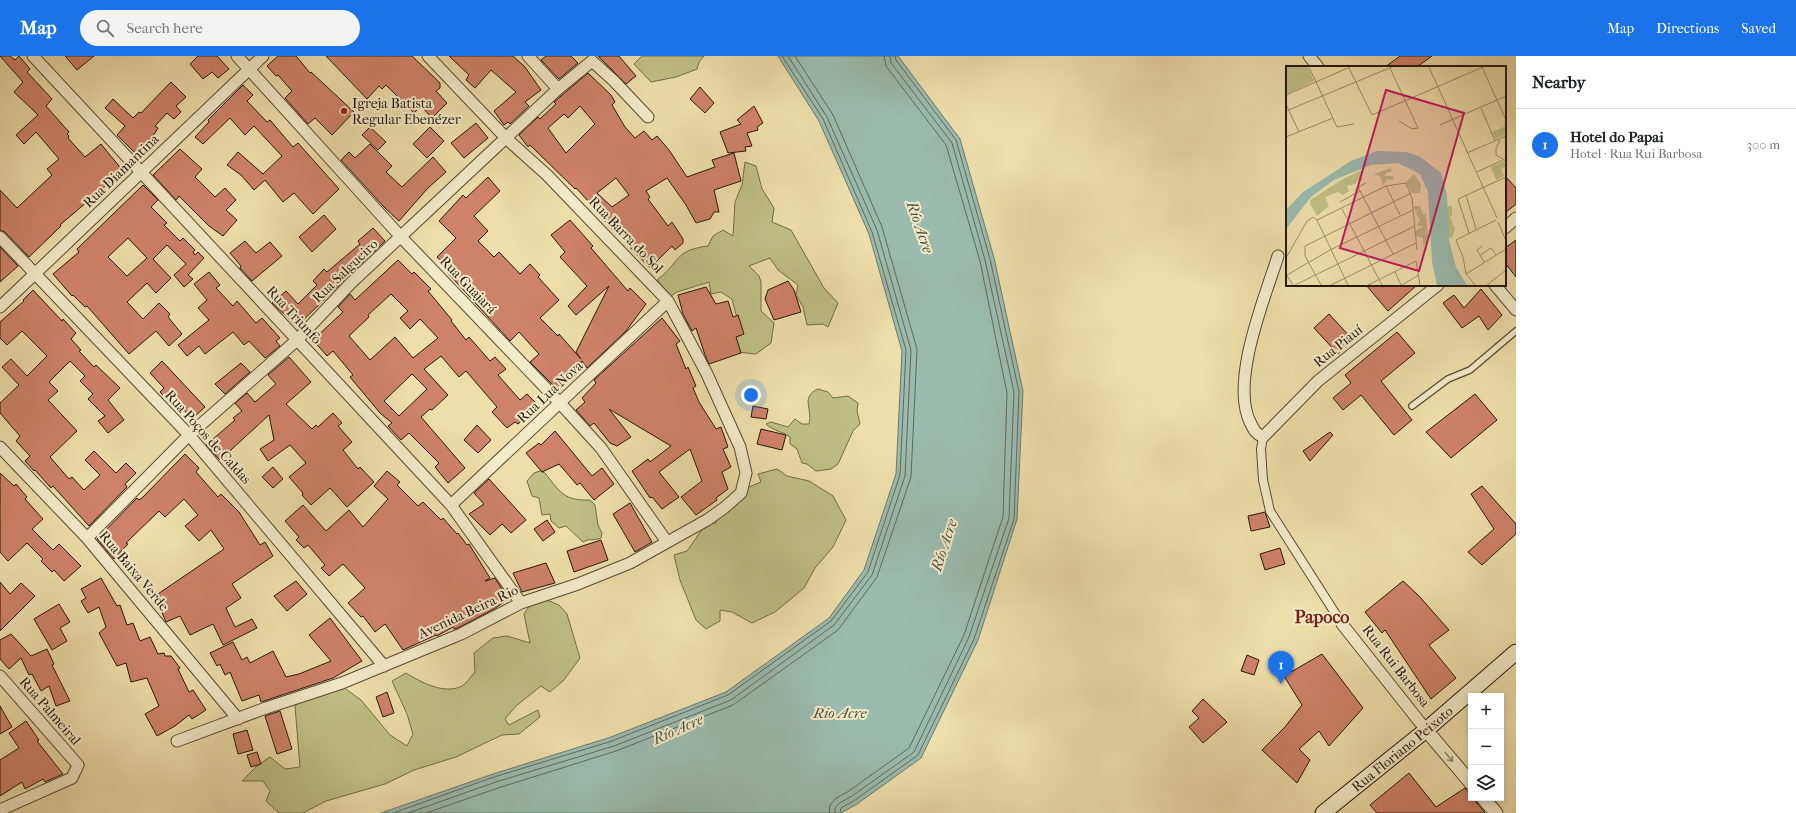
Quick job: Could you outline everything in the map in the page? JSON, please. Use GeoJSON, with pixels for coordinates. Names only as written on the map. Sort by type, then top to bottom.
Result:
{"type":"FeatureCollection","features":[{"type":"Feature","properties":{"kind":"main road","name":"Rua Floriano Peixoto"},"geometry":{"type":"LineString","coordinates":[[1324,813],[1426,730],[1516,652]]}},
{"type":"Feature","properties":{"kind":"street","name":"Rua Triunfo"},"geometry":{"type":"LineString","coordinates":[[33,56],[141,174],[451,504],[522,603]]}},
{"type":"Feature","properties":{"kind":"street","name":"Rua Guajará"},"geometry":{"type":"LineString","coordinates":[[237,56],[401,237],[560,403],[601,448],[668,542]]}},
{"type":"Feature","properties":{"kind":"street","name":"Rua Diamantina"},"geometry":{"type":"LineString","coordinates":[[0,307],[141,174],[262,56]]}},
{"type":"Feature","properties":{"kind":"street","name":"Rua Barra do Sol"},"geometry":{"type":"LineString","coordinates":[[428,56],[507,139],[546,175],[668,301],[707,374],[740,447],[746,473]]}},
{"type":"Feature","properties":{"kind":"street"},"geometry":{"type":"LineString","coordinates":[[528,56],[558,89]]}},
{"type":"Feature","properties":{"kind":"street"},"geometry":{"type":"LineString","coordinates":[[1309,56],[1317,66]]}},
{"type":"Feature","properties":{"kind":"street","name":"Rua Salgueiro"},"geometry":{"type":"LineString","coordinates":[[87,538],[188,435],[297,340],[351,283],[507,139],[590,58]]}},
{"type":"Feature","properties":{"kind":"street"},"geometry":{"type":"LineString","coordinates":[[590,58],[648,117]]}},
{"type":"Feature","properties":{"kind":"street"},"geometry":{"type":"LineString","coordinates":[[1506,227],[1516,218]]}},
{"type":"Feature","properties":{"kind":"street","name":"Rua Poços de Caldas"},"geometry":{"type":"LineString","coordinates":[[0,237],[188,435],[384,666]]}},
{"type":"Feature","properties":{"kind":"street"},"geometry":{"type":"LineString","coordinates":[[1278,256],[1251,342],[1243,390],[1248,419],[1256,434],[1262,436],[1261,449],[1263,480],[1270,511],[1342,624]]}},
{"type":"Feature","properties":{"kind":"street","name":"Rua Piauí"},"geometry":{"type":"LineString","coordinates":[[1262,436],[1318,381],[1437,286]]}},
{"type":"Feature","properties":{"kind":"street"},"geometry":{"type":"LineString","coordinates":[[1496,286],[1515,308]]}},
{"type":"Feature","properties":{"kind":"street","name":"Rua Lua Nova"},"geometry":{"type":"LineString","coordinates":[[451,504],[668,301]]}},
{"type":"Feature","properties":{"kind":"street","name":"Rua Baixa Verde"},"geometry":{"type":"LineString","coordinates":[[0,447],[87,538],[238,719]]}},
{"type":"Feature","properties":{"kind":"street","name":"Avenida Beira Rio"},"geometry":{"type":"LineString","coordinates":[[177,741],[342,683],[461,634],[522,603],[578,584],[630,563],[707,520],[735,499],[741,493],[746,473]]}},
{"type":"Feature","properties":{"kind":"street","name":"Rua Rui Barbosa"},"geometry":{"type":"LineString","coordinates":[[1342,624],[1426,730],[1468,779]]}},
{"type":"Feature","properties":{"kind":"street","name":"Rua Palmeiral"},"geometry":{"type":"LineString","coordinates":[[0,676],[78,765],[72,778],[0,810]]}},
{"type":"Feature","properties":{"kind":"street"},"geometry":{"type":"LineString","coordinates":[[1486,801],[1496,813]]}},
{"type":"Feature","properties":{"kind":"lane"},"geometry":{"type":"LineString","coordinates":[[1412,406],[1448,379],[1470,370],[1516,331]]}},
{"type":"Feature","properties":{"kind":"green space"},"geometry":{"type":"Polygon","coordinates":[[[642,56],[704,56],[699,62],[697,69],[676,77],[651,82],[634,64],[642,56]]]}},
{"type":"Feature","properties":{"kind":"green space"},"geometry":{"type":"Polygon","coordinates":[[[745,162],[756,166],[762,189],[774,208],[772,222],[791,230],[824,288],[838,303],[828,327],[823,324],[807,325],[803,307],[796,295],[798,285],[778,270],[770,258],[749,266],[759,276],[761,282],[761,311],[774,323],[771,343],[756,354],[737,352],[730,338],[738,322],[732,299],[721,292],[711,294],[709,282],[677,292],[671,296],[657,280],[683,254],[697,248],[708,246],[713,236],[723,230],[733,236],[735,202],[742,185],[745,162]]]}},
{"type":"Feature","properties":{"kind":"green space"},"geometry":{"type":"Polygon","coordinates":[[[818,389],[828,392],[833,398],[848,396],[858,403],[857,411],[860,424],[853,431],[838,464],[831,469],[816,471],[807,464],[802,463],[797,449],[790,444],[790,437],[766,424],[771,422],[788,427],[795,419],[802,424],[809,424],[810,413],[808,400],[813,392],[818,389]]]}},
{"type":"Feature","properties":{"kind":"green space"},"geometry":{"type":"Polygon","coordinates":[[[777,469],[787,476],[809,481],[833,496],[846,520],[833,547],[815,568],[804,588],[775,612],[752,623],[732,612],[720,610],[720,621],[706,629],[696,620],[680,580],[674,555],[687,551],[706,524],[716,523],[717,513],[730,511],[734,502],[744,498],[744,489],[761,482],[758,474],[777,469]]]}},
{"type":"Feature","properties":{"kind":"green space"},"geometry":{"type":"Polygon","coordinates":[[[540,471],[545,473],[563,494],[574,499],[590,500],[595,505],[598,525],[602,533],[601,538],[583,542],[566,526],[559,528],[551,521],[550,514],[542,515],[539,498],[532,496],[527,481],[534,473],[540,471]]]}},
{"type":"Feature","properties":{"kind":"green space"},"geometry":{"type":"Polygon","coordinates":[[[542,598],[559,605],[567,614],[580,658],[564,680],[550,692],[541,686],[516,706],[505,719],[509,725],[538,710],[540,717],[519,734],[502,735],[456,757],[414,770],[385,784],[326,801],[303,813],[279,813],[266,801],[270,791],[263,781],[242,781],[256,767],[270,757],[285,769],[300,767],[295,706],[304,699],[343,687],[361,700],[390,735],[407,746],[413,734],[407,714],[392,681],[406,673],[440,688],[448,689],[462,686],[475,672],[474,653],[493,638],[507,636],[530,643],[524,614],[531,604],[542,598]]]}},
{"type":"Feature","properties":{"kind":"water","name":"Rio Acre"},"geometry":{"type":"Polygon","coordinates":[[[778,56],[898,56],[960,139],[994,258],[1023,391],[1017,519],[978,640],[921,758],[857,804],[841,813],[381,813],[493,774],[611,737],[726,692],[829,618],[864,570],[896,474],[902,351],[869,234],[819,121],[778,56]]]}},
{"type":"Feature","properties":{"kind":"building"},"geometry":{"type":"Polygon","coordinates":[[[0,56],[10,56],[15,60],[19,56],[30,69],[27,72],[52,99],[46,106],[69,132],[67,134],[69,136],[68,138],[85,157],[101,144],[123,171],[60,225],[61,226],[29,257],[5,232],[0,230],[0,190],[17,208],[52,175],[47,169],[59,159],[36,132],[24,144],[16,135],[38,115],[14,92],[23,82],[0,56]]]}},
{"type":"Feature","properties":{"kind":"building"},"geometry":{"type":"Polygon","coordinates":[[[65,56],[94,56],[77,70],[65,56]]]}},
{"type":"Feature","properties":{"kind":"building"},"geometry":{"type":"Polygon","coordinates":[[[198,56],[217,56],[229,69],[218,78],[212,72],[203,79],[190,64],[198,56]]]}},
{"type":"Feature","properties":{"kind":"building"},"geometry":{"type":"Polygon","coordinates":[[[278,56],[296,56],[310,73],[311,72],[354,112],[332,135],[315,118],[308,124],[285,98],[292,91],[278,75],[276,76],[267,66],[278,56]]]}},
{"type":"Feature","properties":{"kind":"building"},"geometry":{"type":"Polygon","coordinates":[[[326,56],[412,56],[440,83],[440,88],[436,91],[447,103],[432,118],[421,106],[414,113],[386,85],[382,89],[379,86],[367,99],[326,56]]]}},
{"type":"Feature","properties":{"kind":"building"},"geometry":{"type":"Polygon","coordinates":[[[449,56],[513,56],[525,67],[541,90],[525,102],[529,106],[510,124],[508,122],[504,125],[494,111],[516,92],[491,70],[475,88],[466,80],[469,75],[449,56]]]}},
{"type":"Feature","properties":{"kind":"building"},"geometry":{"type":"Polygon","coordinates":[[[546,56],[571,56],[578,63],[559,79],[541,60],[546,56]]]}},
{"type":"Feature","properties":{"kind":"building"},"geometry":{"type":"Polygon","coordinates":[[[598,56],[619,56],[636,76],[626,84],[598,56]]]}},
{"type":"Feature","properties":{"kind":"building"},"geometry":{"type":"Polygon","coordinates":[[[1400,56],[1432,56],[1418,66],[1386,66],[1400,56]]]}},
{"type":"Feature","properties":{"kind":"building"},"geometry":{"type":"Polygon","coordinates":[[[588,73],[611,95],[615,102],[612,105],[625,127],[635,138],[644,131],[652,140],[657,136],[669,150],[687,177],[715,167],[712,160],[734,153],[741,181],[714,190],[719,212],[714,212],[710,219],[696,223],[686,205],[667,178],[646,191],[650,197],[648,199],[668,226],[672,222],[683,239],[683,243],[675,250],[672,246],[650,268],[600,216],[601,215],[576,188],[575,189],[530,145],[528,147],[519,135],[538,117],[540,119],[556,104],[554,102],[588,73]],[[580,106],[568,118],[564,114],[548,128],[566,153],[595,124],[580,106]],[[616,178],[597,193],[612,207],[629,195],[616,178]]]}},
{"type":"Feature","properties":{"kind":"building"},"geometry":{"type":"Polygon","coordinates":[[[171,82],[186,97],[176,106],[181,112],[174,119],[167,113],[155,126],[158,128],[155,133],[136,154],[117,135],[125,126],[105,108],[113,99],[133,118],[139,112],[141,113],[171,82]]]}},
{"type":"Feature","properties":{"kind":"building"},"geometry":{"type":"Polygon","coordinates":[[[243,85],[253,95],[247,101],[267,122],[270,120],[293,147],[298,143],[339,189],[313,214],[294,193],[283,202],[265,180],[254,190],[241,175],[227,165],[238,152],[263,174],[282,156],[254,126],[245,135],[230,118],[203,144],[195,137],[209,122],[208,120],[243,85]]]}},
{"type":"Feature","properties":{"kind":"building"},"geometry":{"type":"Polygon","coordinates":[[[700,87],[714,103],[705,113],[690,99],[700,87]]]}},
{"type":"Feature","properties":{"kind":"building"},"geometry":{"type":"Polygon","coordinates":[[[754,106],[763,123],[757,127],[758,130],[747,133],[752,146],[745,147],[746,151],[728,153],[720,132],[741,124],[737,120],[754,106]]]}},
{"type":"Feature","properties":{"kind":"building"},"geometry":{"type":"Polygon","coordinates":[[[476,123],[488,138],[464,158],[451,143],[476,123]]]}},
{"type":"Feature","properties":{"kind":"building"},"geometry":{"type":"Polygon","coordinates":[[[370,127],[386,142],[378,150],[362,135],[370,127]]]}},
{"type":"Feature","properties":{"kind":"building"},"geometry":{"type":"Polygon","coordinates":[[[430,127],[444,141],[427,158],[413,144],[430,127]]]}},
{"type":"Feature","properties":{"kind":"building"},"geometry":{"type":"Polygon","coordinates":[[[370,144],[392,166],[386,172],[402,187],[433,157],[446,172],[428,188],[399,221],[341,160],[349,152],[355,158],[370,144]]]}},
{"type":"Feature","properties":{"kind":"building"},"geometry":{"type":"Polygon","coordinates":[[[180,149],[202,169],[195,177],[215,197],[225,188],[236,200],[226,210],[237,220],[223,236],[209,226],[179,196],[176,200],[153,175],[180,149]]]}},
{"type":"Feature","properties":{"kind":"building"},"geometry":{"type":"Polygon","coordinates":[[[488,177],[500,191],[474,216],[488,231],[478,241],[494,257],[499,252],[520,274],[530,264],[540,275],[538,277],[559,300],[540,318],[558,336],[559,334],[581,359],[576,352],[609,286],[576,315],[568,306],[587,286],[560,257],[565,252],[551,235],[570,220],[593,246],[591,248],[628,291],[630,288],[646,304],[626,331],[587,368],[582,361],[574,376],[572,374],[559,391],[530,362],[539,354],[519,332],[510,341],[447,272],[449,270],[437,257],[456,238],[439,221],[463,195],[466,198],[488,177]]]}},
{"type":"Feature","properties":{"kind":"building"},"geometry":{"type":"Polygon","coordinates":[[[1506,177],[1516,188],[1516,204],[1506,212],[1506,177]]]}},
{"type":"Feature","properties":{"kind":"building"},"geometry":{"type":"Polygon","coordinates":[[[143,185],[158,200],[151,207],[167,223],[164,225],[180,241],[183,238],[195,250],[193,252],[195,255],[198,252],[204,258],[188,275],[193,279],[184,287],[174,275],[186,264],[167,245],[153,259],[171,278],[156,293],[147,283],[127,302],[143,319],[159,303],[170,314],[168,317],[182,334],[169,346],[156,331],[129,354],[87,306],[85,307],[73,295],[72,296],[53,274],[79,252],[77,249],[143,185]],[[128,238],[108,257],[127,276],[147,258],[128,238]]]}},
{"type":"Feature","properties":{"kind":"building"},"geometry":{"type":"Polygon","coordinates":[[[324,215],[336,229],[312,252],[299,237],[324,215]]]}},
{"type":"Feature","properties":{"kind":"building"},"geometry":{"type":"Polygon","coordinates":[[[373,228],[385,241],[297,326],[272,303],[286,291],[298,304],[317,285],[313,281],[324,269],[327,272],[360,244],[358,241],[373,228]]]}},
{"type":"Feature","properties":{"kind":"building"},"geometry":{"type":"Polygon","coordinates":[[[1516,240],[1516,277],[1506,264],[1506,247],[1516,240]]]}},
{"type":"Feature","properties":{"kind":"building"},"geometry":{"type":"Polygon","coordinates":[[[245,241],[256,253],[270,242],[282,256],[252,281],[240,268],[241,266],[230,253],[245,241]]]}},
{"type":"Feature","properties":{"kind":"building"},"geometry":{"type":"Polygon","coordinates":[[[0,247],[18,266],[0,282],[0,247]]]}},
{"type":"Feature","properties":{"kind":"building"},"geometry":{"type":"Polygon","coordinates":[[[398,260],[412,274],[414,272],[431,289],[428,291],[466,340],[469,337],[490,361],[495,357],[506,369],[498,375],[520,400],[527,394],[538,405],[518,424],[515,422],[507,428],[492,412],[497,407],[466,371],[459,377],[441,356],[424,369],[448,395],[432,410],[430,409],[421,417],[465,468],[448,483],[435,467],[439,463],[409,433],[401,440],[388,426],[392,423],[380,413],[350,377],[353,375],[333,351],[327,356],[313,340],[343,312],[338,307],[350,294],[355,300],[398,260]],[[391,294],[368,315],[369,317],[349,336],[370,360],[395,337],[413,358],[438,338],[420,319],[410,329],[400,318],[408,311],[391,294]],[[412,374],[384,401],[399,416],[427,389],[412,374]]]}},
{"type":"Feature","properties":{"kind":"building"},"geometry":{"type":"Polygon","coordinates":[[[209,272],[220,285],[216,288],[233,306],[237,301],[256,323],[262,318],[280,338],[276,341],[280,346],[265,358],[249,341],[244,345],[233,332],[205,354],[199,346],[187,356],[178,345],[209,320],[198,308],[207,300],[194,284],[209,272]]]}},
{"type":"Feature","properties":{"kind":"building"},"geometry":{"type":"Polygon","coordinates":[[[788,281],[794,290],[801,312],[774,320],[765,299],[768,290],[788,281]]]}},
{"type":"Feature","properties":{"kind":"building"},"geometry":{"type":"Polygon","coordinates":[[[1367,286],[1416,286],[1388,311],[1367,286]]]}},
{"type":"Feature","properties":{"kind":"building"},"geometry":{"type":"Polygon","coordinates":[[[706,287],[716,304],[728,301],[733,317],[738,315],[744,334],[736,337],[741,353],[709,364],[696,328],[692,331],[683,314],[678,295],[706,287]]]}},
{"type":"Feature","properties":{"kind":"building"},"geometry":{"type":"Polygon","coordinates":[[[1481,289],[1502,315],[1488,330],[1479,316],[1462,328],[1443,303],[1454,295],[1464,308],[1481,289]]]}},
{"type":"Feature","properties":{"kind":"building"},"geometry":{"type":"Polygon","coordinates":[[[33,290],[62,321],[63,319],[76,333],[71,339],[81,350],[79,351],[94,367],[96,365],[120,388],[108,400],[124,420],[108,433],[98,421],[105,416],[88,399],[93,394],[80,381],[85,376],[70,361],[49,382],[58,391],[48,400],[77,431],[50,457],[69,479],[72,477],[84,490],[100,475],[85,460],[94,451],[116,473],[126,463],[136,473],[125,484],[127,487],[89,526],[53,486],[51,488],[25,461],[30,456],[16,441],[20,436],[0,413],[0,403],[19,385],[2,367],[11,359],[27,376],[47,356],[22,331],[7,345],[0,338],[0,322],[24,301],[23,300],[33,290]]]}},
{"type":"Feature","properties":{"kind":"building"},"geometry":{"type":"Polygon","coordinates":[[[1329,314],[1353,340],[1338,354],[1314,328],[1329,314]]]}},
{"type":"Feature","properties":{"kind":"building"},"geometry":{"type":"Polygon","coordinates":[[[662,318],[680,341],[676,344],[686,369],[688,367],[696,386],[693,388],[699,402],[716,429],[721,427],[728,447],[723,449],[731,467],[722,472],[728,489],[716,498],[717,500],[696,515],[681,497],[702,481],[690,449],[659,472],[679,497],[662,509],[652,497],[650,498],[632,471],[648,459],[650,462],[671,446],[609,409],[631,437],[617,446],[610,443],[594,423],[590,426],[576,410],[585,402],[582,398],[596,383],[594,380],[662,318]]]}},
{"type":"Feature","properties":{"kind":"building"},"geometry":{"type":"Polygon","coordinates":[[[1397,332],[1415,353],[1381,381],[1412,420],[1394,435],[1361,395],[1343,410],[1333,398],[1351,383],[1345,375],[1397,332]]]}},
{"type":"Feature","properties":{"kind":"building"},"geometry":{"type":"Polygon","coordinates":[[[289,357],[311,382],[286,404],[312,429],[316,425],[318,427],[333,413],[342,423],[338,426],[352,442],[343,450],[358,469],[360,467],[374,482],[347,507],[330,488],[311,505],[289,477],[306,463],[290,445],[268,461],[260,449],[274,440],[269,415],[220,460],[206,445],[235,420],[233,418],[242,411],[235,403],[247,393],[255,402],[276,384],[268,375],[289,357]]]}},
{"type":"Feature","properties":{"kind":"building"},"geometry":{"type":"Polygon","coordinates":[[[162,361],[205,407],[192,419],[173,398],[169,402],[160,392],[164,388],[150,373],[162,361]]]}},
{"type":"Feature","properties":{"kind":"building"},"geometry":{"type":"Polygon","coordinates":[[[241,363],[250,372],[225,394],[215,384],[241,363]]]}},
{"type":"Feature","properties":{"kind":"building"},"geometry":{"type":"Polygon","coordinates":[[[1475,394],[1497,420],[1451,458],[1426,432],[1475,394]]]}},
{"type":"Feature","properties":{"kind":"building"},"geometry":{"type":"Polygon","coordinates":[[[753,406],[768,409],[766,419],[751,417],[753,406]]]}},
{"type":"Feature","properties":{"kind":"building"},"geometry":{"type":"Polygon","coordinates":[[[477,425],[491,440],[478,453],[464,440],[477,425]]]}},
{"type":"Feature","properties":{"kind":"building"},"geometry":{"type":"Polygon","coordinates":[[[761,429],[786,435],[782,450],[757,444],[761,429]]]}},
{"type":"Feature","properties":{"kind":"building"},"geometry":{"type":"Polygon","coordinates":[[[555,431],[592,476],[602,468],[614,484],[594,500],[580,483],[577,485],[559,464],[542,472],[526,453],[539,443],[541,445],[555,431]]]}},
{"type":"Feature","properties":{"kind":"building"},"geometry":{"type":"Polygon","coordinates":[[[1330,432],[1333,435],[1310,461],[1303,451],[1330,432]]]}},
{"type":"Feature","properties":{"kind":"building"},"geometry":{"type":"Polygon","coordinates":[[[185,454],[199,468],[196,472],[218,497],[221,494],[239,512],[260,545],[265,542],[273,556],[232,584],[241,598],[226,608],[235,627],[252,619],[257,628],[223,645],[213,624],[190,635],[180,616],[166,622],[155,596],[224,549],[211,530],[199,541],[185,526],[198,515],[184,499],[165,517],[159,511],[126,543],[128,544],[114,559],[97,539],[137,498],[139,500],[142,498],[185,454]]]}},
{"type":"Feature","properties":{"kind":"building"},"geometry":{"type":"Polygon","coordinates":[[[273,467],[283,479],[273,488],[262,477],[273,467]]]}},
{"type":"Feature","properties":{"kind":"building"},"geometry":{"type":"Polygon","coordinates":[[[387,471],[400,482],[397,485],[418,506],[423,502],[441,520],[443,518],[457,534],[458,533],[467,545],[469,544],[490,578],[485,581],[495,578],[508,599],[494,609],[458,628],[454,629],[453,627],[437,636],[436,635],[403,650],[385,624],[375,632],[363,616],[361,617],[348,603],[365,588],[343,564],[329,576],[321,568],[325,565],[308,545],[304,548],[296,540],[299,537],[285,521],[303,505],[326,531],[349,510],[363,527],[388,499],[374,486],[387,471]]]}},
{"type":"Feature","properties":{"kind":"building"},"geometry":{"type":"Polygon","coordinates":[[[0,473],[14,486],[16,484],[27,497],[25,499],[43,519],[32,529],[53,550],[59,544],[81,566],[64,581],[54,570],[52,572],[41,561],[43,559],[27,543],[8,561],[0,552],[0,473]]]}},
{"type":"Feature","properties":{"kind":"building"},"geometry":{"type":"Polygon","coordinates":[[[489,479],[526,520],[511,533],[502,524],[490,535],[469,514],[484,504],[474,493],[489,479]]]}},
{"type":"Feature","properties":{"kind":"building"},"geometry":{"type":"Polygon","coordinates":[[[1482,486],[1516,524],[1516,534],[1482,565],[1468,552],[1494,529],[1471,494],[1482,486]]]}},
{"type":"Feature","properties":{"kind":"building"},"geometry":{"type":"Polygon","coordinates":[[[630,503],[652,542],[635,552],[613,514],[630,503]]]}},
{"type":"Feature","properties":{"kind":"building"},"geometry":{"type":"Polygon","coordinates":[[[1265,512],[1270,527],[1251,531],[1248,516],[1265,512]]]}},
{"type":"Feature","properties":{"kind":"building"},"geometry":{"type":"Polygon","coordinates":[[[547,520],[555,532],[543,541],[534,529],[547,520]]]}},
{"type":"Feature","properties":{"kind":"building"},"geometry":{"type":"Polygon","coordinates":[[[601,540],[608,560],[574,572],[567,551],[601,540]]]}},
{"type":"Feature","properties":{"kind":"building"},"geometry":{"type":"Polygon","coordinates":[[[1280,548],[1285,564],[1265,570],[1260,554],[1280,548]]]}},
{"type":"Feature","properties":{"kind":"building"},"geometry":{"type":"Polygon","coordinates":[[[546,563],[555,583],[522,592],[513,573],[546,563]]]}},
{"type":"Feature","properties":{"kind":"building"},"geometry":{"type":"Polygon","coordinates":[[[101,578],[117,606],[120,605],[127,625],[133,623],[140,641],[150,637],[158,654],[164,653],[165,656],[171,656],[180,668],[178,669],[189,692],[193,690],[206,710],[192,719],[189,715],[175,726],[157,736],[145,714],[159,706],[147,678],[131,682],[126,663],[117,666],[99,633],[106,627],[99,607],[88,613],[81,601],[86,598],[81,589],[101,578]]]}},
{"type":"Feature","properties":{"kind":"building"},"geometry":{"type":"Polygon","coordinates":[[[296,581],[307,594],[287,611],[274,596],[296,581]]]}},
{"type":"Feature","properties":{"kind":"building"},"geometry":{"type":"Polygon","coordinates":[[[1403,581],[1419,596],[1449,630],[1429,645],[1456,678],[1431,699],[1385,630],[1382,633],[1365,612],[1403,581]]]}},
{"type":"Feature","properties":{"kind":"building"},"geometry":{"type":"Polygon","coordinates":[[[0,582],[10,594],[21,583],[35,596],[0,631],[0,582]]]}},
{"type":"Feature","properties":{"kind":"building"},"geometry":{"type":"Polygon","coordinates":[[[59,604],[70,622],[60,628],[67,641],[52,650],[34,619],[59,604]]]}},
{"type":"Feature","properties":{"kind":"building"},"geometry":{"type":"Polygon","coordinates":[[[330,618],[362,661],[333,678],[261,702],[259,695],[242,701],[230,672],[225,675],[220,664],[217,666],[210,653],[233,642],[242,660],[247,657],[250,663],[273,651],[286,677],[299,674],[331,661],[309,635],[330,618]]]}},
{"type":"Feature","properties":{"kind":"building"},"geometry":{"type":"Polygon","coordinates":[[[11,634],[31,656],[47,649],[54,664],[52,665],[70,701],[56,706],[49,686],[41,691],[32,674],[29,675],[21,658],[9,669],[0,659],[0,640],[11,634]]]}},
{"type":"Feature","properties":{"kind":"building"},"geometry":{"type":"Polygon","coordinates":[[[1322,654],[1363,708],[1329,746],[1319,731],[1299,749],[1310,760],[1297,783],[1262,750],[1285,727],[1302,705],[1284,676],[1322,654]]]}},
{"type":"Feature","properties":{"kind":"building"},"geometry":{"type":"Polygon","coordinates":[[[1247,655],[1259,660],[1254,675],[1241,671],[1247,655]]]}},
{"type":"Feature","properties":{"kind":"building"},"geometry":{"type":"Polygon","coordinates":[[[387,692],[394,713],[383,717],[376,697],[387,692]]]}},
{"type":"Feature","properties":{"kind":"building"},"geometry":{"type":"Polygon","coordinates":[[[1203,699],[1227,722],[1203,743],[1189,727],[1199,718],[1192,711],[1203,699]]]}},
{"type":"Feature","properties":{"kind":"building"},"geometry":{"type":"Polygon","coordinates":[[[0,706],[12,727],[0,734],[0,706]]]}},
{"type":"Feature","properties":{"kind":"building"},"geometry":{"type":"Polygon","coordinates":[[[280,711],[292,749],[277,754],[265,716],[280,711]]]}},
{"type":"Feature","properties":{"kind":"building"},"geometry":{"type":"Polygon","coordinates":[[[26,721],[39,740],[37,741],[63,774],[45,782],[43,779],[25,789],[22,782],[0,796],[0,760],[19,748],[9,733],[26,721]]]}},
{"type":"Feature","properties":{"kind":"building"},"geometry":{"type":"Polygon","coordinates":[[[247,730],[253,750],[238,754],[233,734],[247,730]]]}},
{"type":"Feature","properties":{"kind":"building"},"geometry":{"type":"Polygon","coordinates":[[[257,752],[261,764],[251,767],[247,755],[257,752]]]}},
{"type":"Feature","properties":{"kind":"building"},"geometry":{"type":"Polygon","coordinates":[[[1409,773],[1436,807],[1465,788],[1468,792],[1468,801],[1475,801],[1485,813],[1377,813],[1370,805],[1409,773]]]}},
{"type":"Feature","properties":{"kind":"place","name":"Igreja Batista Regular Ebenézer"},"geometry":{"type":"Point","coordinates":[344,111]}},
{"type":"Feature","properties":{"kind":"place","name":"Hotel do Papai"},"geometry":{"type":"Point","coordinates":[1281,684]}},
{"type":"Feature","properties":{"kind":"district","name":"Papoco"},"geometry":{"type":"Point","coordinates":[1322,617]}},
{"type":"Feature","properties":{"kind":"water label","name":"Río Acre"},"geometry":{"type":"Point","coordinates":[920,227]}},
{"type":"Feature","properties":{"kind":"water label","name":"Río Acre"},"geometry":{"type":"Point","coordinates":[944,545]}},
{"type":"Feature","properties":{"kind":"water label","name":"Río Acre"},"geometry":{"type":"Point","coordinates":[678,729]}}]}
